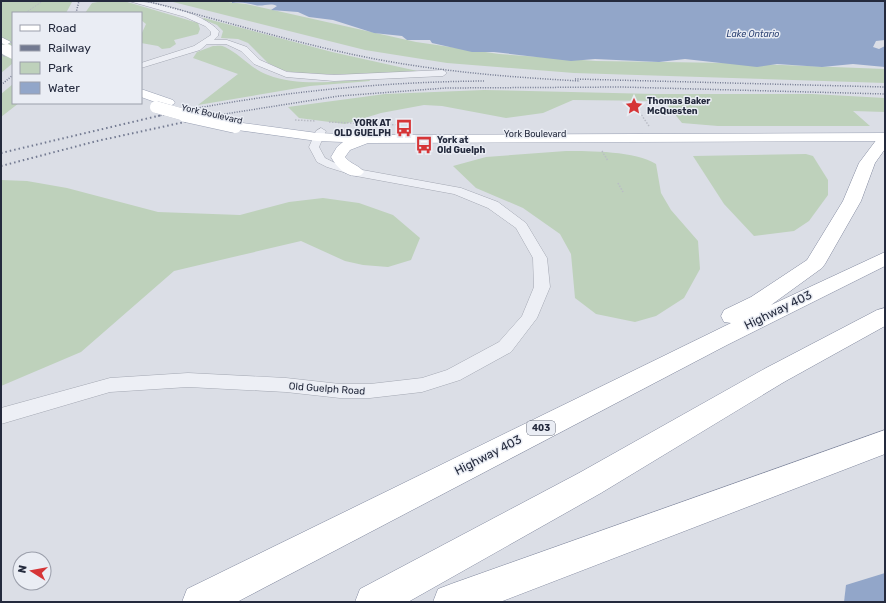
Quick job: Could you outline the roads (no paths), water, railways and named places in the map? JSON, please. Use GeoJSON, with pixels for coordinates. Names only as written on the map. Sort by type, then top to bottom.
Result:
{"type":"FeatureCollection","features":[{"type":"Feature","properties":{"kind":"highway"},"geometry":{"type":"LineString","coordinates":[[510,444],[665,352],[759,302],[814,264],[852,201],[867,163],[885,138]]}},
{"type":"Feature","properties":{"kind":"highway","name":"Highway 403"},"geometry":{"type":"LineString","coordinates":[[200,602],[510,444],[885,258]]}},
{"type":"Feature","properties":{"kind":"highway"},"geometry":{"type":"LineString","coordinates":[[372,602],[590,483],[775,376],[885,316]]}},
{"type":"Feature","properties":{"kind":"highway"},"geometry":{"type":"LineString","coordinates":[[451,602],[574,558],[885,442]]}},
{"type":"Feature","properties":{"kind":"main road","name":"York Boulevard"},"geometry":{"type":"LineString","coordinates":[[142,93],[203,114],[236,123]]}},
{"type":"Feature","properties":{"kind":"main road","name":"York Boulevard"},"geometry":{"type":"LineString","coordinates":[[142,101],[156,107],[206,121],[236,123],[368,139],[861,135],[885,133]]}},
{"type":"Feature","properties":{"kind":"main road","name":"York Boulevard"},"geometry":{"type":"LineString","coordinates":[[319,134],[861,135],[885,138]]}},
{"type":"Feature","properties":{"kind":"main road"},"geometry":{"type":"LineString","coordinates":[[356,172],[342,164],[338,156],[339,153],[346,146],[368,139]]}},
{"type":"Feature","properties":{"kind":"street"},"geometry":{"type":"LineString","coordinates":[[132,1],[173,11],[199,20],[212,27],[215,32],[214,36],[208,42],[197,48],[142,66]]}},
{"type":"Feature","properties":{"kind":"street"},"geometry":{"type":"LineString","coordinates":[[208,42],[227,42],[237,46],[244,49],[257,62],[286,74],[334,78],[443,73]]}},
{"type":"Feature","properties":{"kind":"street","name":"Old Guelph Road"},"geometry":{"type":"LineString","coordinates":[[1,416],[110,385],[188,380],[286,385],[340,391],[370,391],[422,384],[453,375],[505,347],[529,318],[542,287],[540,258],[521,226],[493,205],[457,191],[356,172],[331,165],[321,160],[314,147],[319,134]]}},
{"type":"Feature","properties":{"kind":"water","name":"Lake Ontario"},"geometry":{"type":"Polygon","coordinates":[[[232,1],[885,1],[885,40],[876,41],[873,47],[879,49],[885,46],[885,67],[853,64],[822,67],[777,64],[757,67],[685,59],[659,62],[595,59],[571,61],[494,52],[472,52],[432,43],[430,40],[407,40],[402,36],[374,33],[333,20],[309,17],[298,12],[271,10],[277,6],[274,5],[232,3],[232,1]]]}},
{"type":"Feature","properties":{"kind":"water"},"geometry":{"type":"Polygon","coordinates":[[[885,573],[885,602],[844,602],[846,585],[885,573]]]}},
{"type":"Feature","properties":{"kind":"tunnel"},"geometry":{"type":"LineString","coordinates":[[4,51],[12,45]]}},
{"type":"Feature","properties":{"kind":"tunnel"},"geometry":{"type":"LineString","coordinates":[[1,54],[4,51]]}},
{"type":"Feature","properties":{"kind":"railway"},"geometry":{"type":"LineString","coordinates":[[76,12],[79,1]]}},
{"type":"Feature","properties":{"kind":"railway"},"geometry":{"type":"LineString","coordinates":[[146,1],[306,44],[387,61],[470,73],[580,81]]}},
{"type":"Feature","properties":{"kind":"railway"},"geometry":{"type":"LineString","coordinates":[[1,85],[12,76]]}},
{"type":"Feature","properties":{"kind":"railway"},"geometry":{"type":"LineString","coordinates":[[575,79],[885,87]]}},
{"type":"Feature","properties":{"kind":"railway"},"geometry":{"type":"LineString","coordinates":[[158,116],[239,101],[320,90],[361,86],[484,81]]}},
{"type":"Feature","properties":{"kind":"railway"},"geometry":{"type":"LineString","coordinates":[[213,116],[339,96],[446,88],[621,87],[885,94]]}},
{"type":"Feature","properties":{"kind":"railway"},"geometry":{"type":"LineString","coordinates":[[1,153],[162,115]]}},
{"type":"Feature","properties":{"kind":"railway"},"geometry":{"type":"LineString","coordinates":[[1,166],[97,141],[213,116]]}},
{"type":"Feature","properties":{"kind":"place","name":"Thomas Baker McQuesten"},"geometry":{"type":"Point","coordinates":[634,106]}},
{"type":"Feature","properties":{"kind":"place","name":"YORK AT OLD GUELPH"},"geometry":{"type":"Point","coordinates":[404,128]}},
{"type":"Feature","properties":{"kind":"place","name":"York at Old Guelph"},"geometry":{"type":"Point","coordinates":[424,145]}}]}
